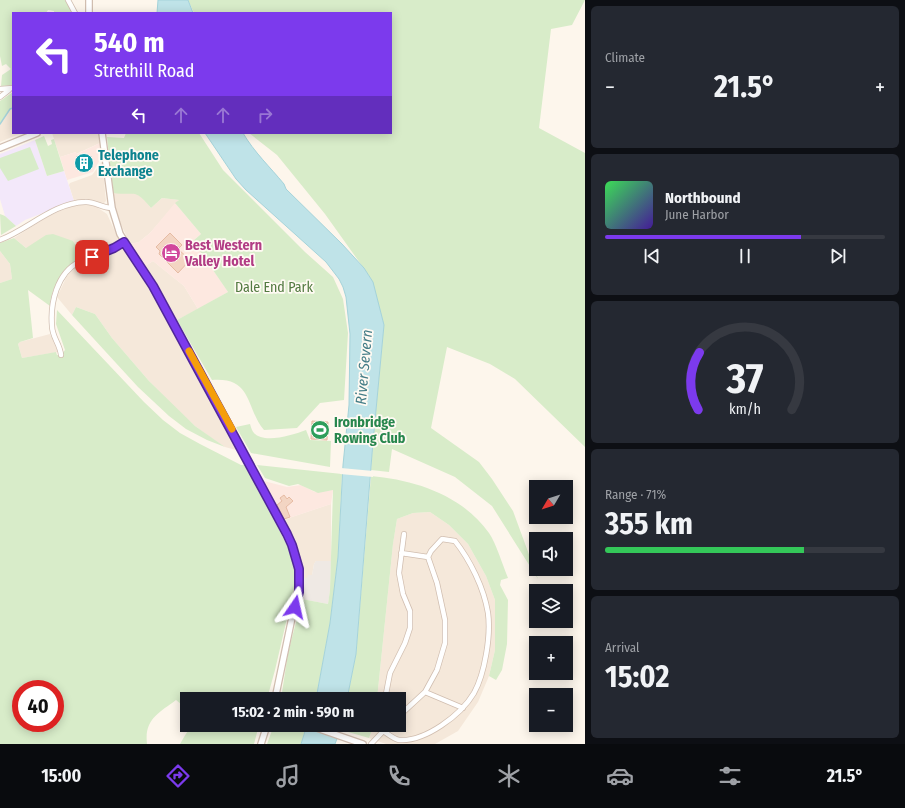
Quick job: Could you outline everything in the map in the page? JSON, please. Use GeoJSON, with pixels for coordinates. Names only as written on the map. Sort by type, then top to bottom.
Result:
{"type":"FeatureCollection","features":[{"type":"Feature","properties":{"kind":"street"},"geometry":{"type":"LineString","coordinates":[[68,0],[74,12]]}},
{"type":"Feature","properties":{"kind":"street"},"geometry":{"type":"LineString","coordinates":[[89,0],[89,12]]}},
{"type":"Feature","properties":{"kind":"street"},"geometry":{"type":"LineString","coordinates":[[0,89],[11,89]]}},
{"type":"Feature","properties":{"kind":"street"},"geometry":{"type":"LineString","coordinates":[[0,97],[11,89]]}},
{"type":"Feature","properties":{"kind":"street"},"geometry":{"type":"LineString","coordinates":[[0,148],[35,134]]}},
{"type":"Feature","properties":{"kind":"street"},"geometry":{"type":"LineString","coordinates":[[102,134],[112,208],[118,229],[124,242],[153,286],[238,440],[292,545],[299,569],[299,592],[276,692]]}},
{"type":"Feature","properties":{"kind":"street"},"geometry":{"type":"LineString","coordinates":[[0,240],[39,219],[70,205],[86,201],[112,208]]}},
{"type":"Feature","properties":{"kind":"street"},"geometry":{"type":"LineString","coordinates":[[62,351],[52,332],[51,320],[53,302],[62,278],[68,270],[80,261],[114,248],[124,242]]}},
{"type":"Feature","properties":{"kind":"street"},"geometry":{"type":"LineString","coordinates":[[386,692],[390,673],[410,628],[410,611],[403,594],[399,573],[404,534]]}},
{"type":"Feature","properties":{"kind":"street"},"geometry":{"type":"LineString","coordinates":[[385,732],[397,740],[413,739],[434,731],[463,708],[474,692],[487,656],[488,613],[479,584],[465,554],[455,541],[442,539],[431,551],[428,557],[437,583],[445,620],[445,643],[437,670],[425,692],[406,710]]}},
{"type":"Feature","properties":{"kind":"street"},"geometry":{"type":"LineString","coordinates":[[401,553],[428,557]]}},
{"type":"Feature","properties":{"kind":"street"},"geometry":{"type":"LineString","coordinates":[[425,692],[463,708]]}},
{"type":"Feature","properties":{"kind":"street"},"geometry":{"type":"LineString","coordinates":[[261,744],[265,732]]}},
{"type":"Feature","properties":{"kind":"street"},"geometry":{"type":"LineString","coordinates":[[328,732],[363,744]]}},
{"type":"Feature","properties":{"kind":"street"},"geometry":{"type":"LineString","coordinates":[[371,744],[382,732]]}},
{"type":"Feature","properties":{"kind":"shaded area"},"geometry":{"type":"Polygon","coordinates":[[[12,108],[12,134],[20,134],[0,142],[0,124],[12,108]]]}},
{"type":"Feature","properties":{"kind":"shaded area"},"geometry":{"type":"Polygon","coordinates":[[[52,134],[98,134],[100,143],[76,154],[76,152],[60,157],[52,134]]]}},
{"type":"Feature","properties":{"kind":"shaded area"},"geometry":{"type":"Polygon","coordinates":[[[35,140],[47,176],[64,171],[74,201],[25,220],[16,226],[5,216],[0,199],[0,154],[35,140]]]}},
{"type":"Feature","properties":{"kind":"shaded area"},"geometry":{"type":"Polygon","coordinates":[[[100,143],[101,158],[93,172],[67,180],[60,157],[76,152],[77,154],[100,143]]]}},
{"type":"Feature","properties":{"kind":"shaded area"},"geometry":{"type":"Polygon","coordinates":[[[102,162],[106,201],[104,203],[89,200],[74,201],[69,185],[70,183],[92,175],[102,162]]]}},
{"type":"Feature","properties":{"kind":"shaded area"},"geometry":{"type":"Polygon","coordinates":[[[113,193],[136,193],[141,196],[151,208],[162,198],[179,200],[150,233],[139,242],[130,244],[116,213],[113,193]]]}},
{"type":"Feature","properties":{"kind":"shaded area"},"geometry":{"type":"Polygon","coordinates":[[[175,203],[201,234],[193,241],[228,292],[198,309],[184,286],[153,261],[144,267],[130,244],[139,242],[150,233],[175,203]]]}},
{"type":"Feature","properties":{"kind":"shaded area"},"geometry":{"type":"Polygon","coordinates":[[[92,204],[107,214],[119,241],[117,244],[107,249],[83,256],[73,241],[26,248],[14,238],[47,217],[69,207],[92,204]]]}},
{"type":"Feature","properties":{"kind":"shaded area"},"geometry":{"type":"Polygon","coordinates":[[[123,245],[156,297],[240,451],[225,447],[195,426],[176,409],[149,381],[112,338],[95,314],[76,307],[72,315],[57,297],[67,276],[80,263],[117,250],[123,245]]]}},
{"type":"Feature","properties":{"kind":"shaded area"},"geometry":{"type":"Polygon","coordinates":[[[0,251],[10,264],[12,279],[0,283],[0,251]]]}},
{"type":"Feature","properties":{"kind":"shaded area"},"geometry":{"type":"Polygon","coordinates":[[[153,261],[184,286],[198,309],[177,320],[144,267],[153,261]]]}},
{"type":"Feature","properties":{"kind":"shaded area"},"geometry":{"type":"Polygon","coordinates":[[[50,334],[58,352],[22,358],[18,344],[20,342],[50,334]]]}},
{"type":"Feature","properties":{"kind":"shaded area"},"geometry":{"type":"Polygon","coordinates":[[[264,481],[287,487],[301,485],[315,492],[333,490],[331,504],[283,520],[264,481]]]}},
{"type":"Feature","properties":{"kind":"shaded area"},"geometry":{"type":"Polygon","coordinates":[[[331,504],[331,561],[316,561],[312,575],[307,578],[303,578],[299,551],[283,520],[331,504]]]}},
{"type":"Feature","properties":{"kind":"shaded area"},"geometry":{"type":"Polygon","coordinates":[[[430,512],[449,525],[468,544],[486,576],[495,600],[495,650],[489,676],[478,702],[458,731],[435,744],[386,744],[369,738],[371,732],[406,732],[406,692],[378,692],[393,544],[397,519],[413,513],[430,512]]]}},
{"type":"Feature","properties":{"kind":"shaded area"},"geometry":{"type":"Polygon","coordinates":[[[316,561],[331,561],[328,604],[302,599],[303,578],[307,578],[308,575],[312,575],[316,561]]]}},
{"type":"Feature","properties":{"kind":"green space"},"geometry":{"type":"Polygon","coordinates":[[[0,0],[67,0],[73,12],[54,12],[48,10],[47,12],[12,12],[12,85],[1,86],[2,75],[11,69],[6,64],[2,66],[0,56],[0,0]]]}},
{"type":"Feature","properties":{"kind":"green space"},"geometry":{"type":"Polygon","coordinates":[[[188,0],[585,0],[572,25],[551,29],[539,128],[585,153],[585,447],[515,379],[490,364],[447,347],[431,428],[479,462],[492,479],[513,511],[529,555],[529,565],[492,506],[455,477],[392,449],[389,472],[371,470],[384,325],[370,277],[325,214],[277,155],[250,134],[392,134],[392,12],[194,12],[188,0]]]}},
{"type":"Feature","properties":{"kind":"green space"},"geometry":{"type":"Polygon","coordinates":[[[12,93],[12,108],[0,124],[0,101],[12,93]]]}},
{"type":"Feature","properties":{"kind":"green space","name":"Dale End Park"},"geometry":{"type":"Polygon","coordinates":[[[126,134],[200,134],[223,170],[305,252],[333,277],[343,299],[348,333],[344,400],[320,403],[297,428],[264,430],[241,388],[235,383],[225,380],[212,380],[177,320],[228,292],[193,241],[201,234],[175,203],[179,200],[162,198],[151,208],[138,195],[113,193],[107,137],[124,138],[126,134]]]}},
{"type":"Feature","properties":{"kind":"green space"},"geometry":{"type":"Polygon","coordinates":[[[44,136],[48,146],[52,144],[51,140],[54,139],[64,171],[47,176],[35,140],[44,136]]]}},
{"type":"Feature","properties":{"kind":"green space"},"geometry":{"type":"Polygon","coordinates":[[[30,147],[39,169],[8,181],[0,168],[0,158],[30,147]]]}},
{"type":"Feature","properties":{"kind":"green space"},"geometry":{"type":"Polygon","coordinates":[[[0,214],[5,216],[16,226],[1,235],[0,214]]]}},
{"type":"Feature","properties":{"kind":"green space"},"geometry":{"type":"Polygon","coordinates":[[[53,234],[73,241],[83,256],[60,277],[53,291],[50,306],[28,290],[33,338],[18,344],[22,358],[56,352],[57,355],[61,355],[65,350],[56,324],[57,310],[163,420],[180,433],[200,444],[241,465],[246,465],[293,557],[295,567],[295,584],[269,692],[180,692],[180,703],[176,700],[159,713],[150,723],[147,735],[147,744],[0,744],[0,283],[12,279],[10,264],[0,251],[0,243],[14,238],[26,248],[46,235],[53,234]]]}},
{"type":"Feature","properties":{"kind":"green space"},"geometry":{"type":"Polygon","coordinates":[[[76,307],[95,314],[112,338],[149,381],[195,426],[225,447],[186,429],[169,416],[138,387],[72,315],[76,307]]]}},
{"type":"Feature","properties":{"kind":"green space"},"geometry":{"type":"Polygon","coordinates":[[[250,424],[254,433],[265,438],[279,438],[306,430],[310,440],[331,441],[330,467],[251,453],[236,427],[250,424]]]}},
{"type":"Feature","properties":{"kind":"green space"},"geometry":{"type":"Polygon","coordinates":[[[257,465],[342,474],[338,557],[330,623],[317,692],[282,692],[288,653],[302,599],[328,604],[330,590],[333,490],[318,493],[298,484],[289,486],[265,478],[257,465]]]}},
{"type":"Feature","properties":{"kind":"green space"},"geometry":{"type":"Polygon","coordinates":[[[371,476],[404,481],[421,486],[451,499],[478,520],[492,537],[508,578],[501,580],[500,585],[508,600],[507,644],[502,670],[496,680],[489,676],[495,650],[495,600],[486,576],[468,544],[449,525],[430,512],[413,513],[397,519],[393,544],[378,692],[348,692],[356,654],[371,476]]]}},
{"type":"Feature","properties":{"kind":"green space"},"geometry":{"type":"Polygon","coordinates":[[[187,732],[257,732],[254,744],[180,744],[187,732]]]}},
{"type":"Feature","properties":{"kind":"green space"},"geometry":{"type":"Polygon","coordinates":[[[271,732],[304,732],[301,744],[267,744],[271,732]]]}},
{"type":"Feature","properties":{"kind":"green space"},"geometry":{"type":"Polygon","coordinates":[[[348,732],[371,732],[369,738],[348,732]]]}},
{"type":"Feature","properties":{"kind":"water"},"geometry":{"type":"Polygon","coordinates":[[[158,0],[188,0],[193,12],[157,12],[158,0]]]}},
{"type":"Feature","properties":{"kind":"water","name":"River Severn"},"geometry":{"type":"Polygon","coordinates":[[[206,134],[244,134],[257,153],[284,184],[286,189],[342,244],[364,268],[373,282],[384,325],[356,654],[348,692],[317,692],[330,623],[338,557],[343,465],[349,405],[350,334],[346,297],[339,279],[326,262],[246,190],[236,179],[206,134]]]}},
{"type":"Feature","properties":{"kind":"water"},"geometry":{"type":"Polygon","coordinates":[[[305,732],[339,732],[335,744],[301,744],[305,732]]]}},
{"type":"Feature","properties":{"kind":"pier"},"geometry":{"type":"Polygon","coordinates":[[[341,468],[373,471],[373,477],[340,474],[341,468]]]}},
{"type":"Feature","properties":{"kind":"building","name":"Best Western Valley Hotel"},"geometry":{"type":"Polygon","coordinates":[[[170,233],[182,245],[178,249],[190,260],[178,273],[159,254],[160,251],[156,247],[170,233]]]}},
{"type":"Feature","properties":{"kind":"building","name":"Ironbridge Rowing Club"},"geometry":{"type":"Polygon","coordinates":[[[312,421],[328,422],[327,440],[311,439],[312,421]]]}},
{"type":"Feature","properties":{"kind":"building"},"geometry":{"type":"Polygon","coordinates":[[[284,495],[287,499],[289,497],[293,501],[286,507],[290,517],[284,519],[277,505],[282,501],[280,498],[284,495]]]}},
{"type":"Feature","properties":{"kind":"waterway"},"geometry":{"type":"LineString","coordinates":[[0,124],[12,108]]}},
{"type":"Feature","properties":{"kind":"slow traffic"},"geometry":{"type":"LineString","coordinates":[[189,351],[232,429]]}},
{"type":"Feature","properties":{"kind":"place","name":"Telephone Exchange"},"geometry":{"type":"Point","coordinates":[84,163]}},
{"type":"Feature","properties":{"kind":"place","name":"Best Western Valley Hotel"},"geometry":{"type":"Point","coordinates":[171,253]}},
{"type":"Feature","properties":{"kind":"place","name":"Ironbridge Rowing Club"},"geometry":{"type":"Point","coordinates":[320,430]}},
{"type":"Feature","properties":{"kind":"route"},"geometry":{"type":"LineString","coordinates":[[92,257],[124,242],[153,286],[238,440],[292,545],[299,569],[299,592],[295,607]]}}]}
